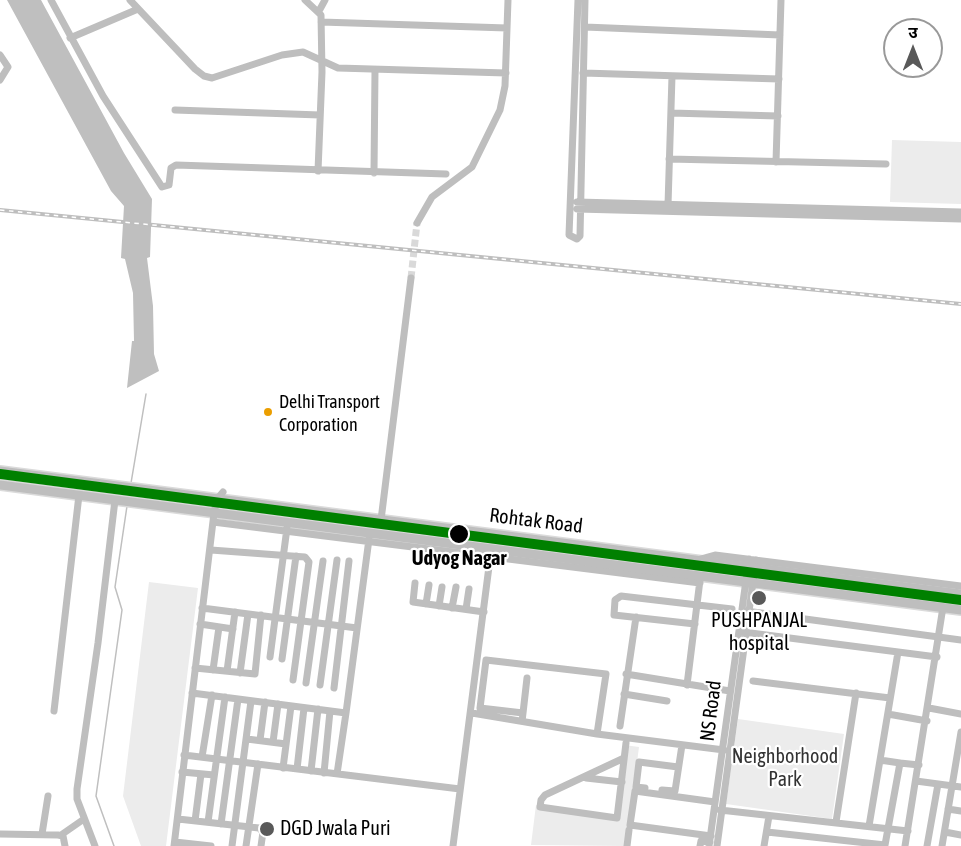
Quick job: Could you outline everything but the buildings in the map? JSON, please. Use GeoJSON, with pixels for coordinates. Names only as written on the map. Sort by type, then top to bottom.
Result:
{"type":"FeatureCollection","features":[{"type":"Feature","properties":{"kind":"highway","name":"Rohtak Road"},"geometry":{"type":"LineString","coordinates":[[0,471],[161,492],[220,496],[628,553],[695,561],[752,563],[940,587],[961,594]]}},
{"type":"Feature","properties":{"kind":"highway","name":"Rohtak Road"},"geometry":{"type":"LineString","coordinates":[[0,485],[117,500],[214,517],[369,539],[626,567],[700,579],[749,581],[942,612],[961,610]]}},
{"type":"Feature","properties":{"kind":"highway"},"geometry":{"type":"LineString","coordinates":[[626,567],[628,553]]}},
{"type":"Feature","properties":{"kind":"street"},"geometry":{"type":"LineString","coordinates":[[51,0],[70,38],[162,188],[169,185],[171,168],[176,165],[446,174]]}},
{"type":"Feature","properties":{"kind":"street"},"geometry":{"type":"LineString","coordinates":[[130,0],[204,76],[212,78],[294,53],[309,54],[338,68],[506,73]]}},
{"type":"Feature","properties":{"kind":"street"},"geometry":{"type":"LineString","coordinates":[[305,0],[319,11]]}},
{"type":"Feature","properties":{"kind":"street"},"geometry":{"type":"LineString","coordinates":[[318,171],[321,61],[319,11],[325,0]]}},
{"type":"Feature","properties":{"kind":"street"},"geometry":{"type":"LineString","coordinates":[[417,223],[432,197],[472,167],[500,110],[506,73],[508,0]]}},
{"type":"Feature","properties":{"kind":"street"},"geometry":{"type":"LineString","coordinates":[[578,0],[570,237],[579,238],[585,0]]}},
{"type":"Feature","properties":{"kind":"street"},"geometry":{"type":"LineString","coordinates":[[776,162],[781,0]]}},
{"type":"Feature","properties":{"kind":"street"},"geometry":{"type":"LineString","coordinates":[[70,38],[138,9]]}},
{"type":"Feature","properties":{"kind":"street"},"geometry":{"type":"LineString","coordinates":[[321,22],[507,28]]}},
{"type":"Feature","properties":{"kind":"street"},"geometry":{"type":"LineString","coordinates":[[585,27],[780,35]]}},
{"type":"Feature","properties":{"kind":"street"},"geometry":{"type":"LineString","coordinates":[[0,55],[8,68],[0,80]]}},
{"type":"Feature","properties":{"kind":"street"},"geometry":{"type":"LineString","coordinates":[[374,172],[375,70]]}},
{"type":"Feature","properties":{"kind":"street"},"geometry":{"type":"LineString","coordinates":[[584,73],[778,79]]}},
{"type":"Feature","properties":{"kind":"street"},"geometry":{"type":"LineString","coordinates":[[668,205],[672,76]]}},
{"type":"Feature","properties":{"kind":"street"},"geometry":{"type":"LineString","coordinates":[[175,110],[320,115]]}},
{"type":"Feature","properties":{"kind":"street"},"geometry":{"type":"LineString","coordinates":[[671,112],[778,116]]}},
{"type":"Feature","properties":{"kind":"street"},"geometry":{"type":"LineString","coordinates":[[669,159],[886,164]]}},
{"type":"Feature","properties":{"kind":"street"},"geometry":{"type":"LineString","coordinates":[[571,206],[668,205],[961,212]]}},
{"type":"Feature","properties":{"kind":"street"},"geometry":{"type":"LineString","coordinates":[[580,206],[961,219]]}},
{"type":"Feature","properties":{"kind":"street"},"geometry":{"type":"LineString","coordinates":[[381,520],[411,278]]}},
{"type":"Feature","properties":{"kind":"street"},"geometry":{"type":"LineString","coordinates":[[54,711],[79,495]]}},
{"type":"Feature","properties":{"kind":"street"},"geometry":{"type":"LineString","coordinates":[[211,846],[175,844],[202,608],[214,517],[220,496]]}},
{"type":"Feature","properties":{"kind":"street"},"geometry":{"type":"LineString","coordinates":[[95,846],[77,799],[77,789],[117,500]]}},
{"type":"Feature","properties":{"kind":"street"},"geometry":{"type":"LineString","coordinates":[[270,657],[286,528]]}},
{"type":"Feature","properties":{"kind":"street"},"geometry":{"type":"LineString","coordinates":[[337,774],[369,539]]}},
{"type":"Feature","properties":{"kind":"street"},"geometry":{"type":"LineString","coordinates":[[211,550],[283,557],[305,556],[309,562],[293,680]]}},
{"type":"Feature","properties":{"kind":"street"},"geometry":{"type":"LineString","coordinates":[[453,846],[491,552],[700,579],[687,685]]}},
{"type":"Feature","properties":{"kind":"street"},"geometry":{"type":"LineString","coordinates":[[282,659],[296,556]]}},
{"type":"Feature","properties":{"kind":"street"},"geometry":{"type":"LineString","coordinates":[[320,685],[337,560]]}},
{"type":"Feature","properties":{"kind":"street"},"geometry":{"type":"LineString","coordinates":[[306,683],[323,561]]}},
{"type":"Feature","properties":{"kind":"street"},"geometry":{"type":"LineString","coordinates":[[334,688],[349,561]]}},
{"type":"Feature","properties":{"kind":"street"},"geometry":{"type":"LineString","coordinates":[[472,713],[597,734],[726,750],[735,679],[749,612],[749,581],[752,563]]}},
{"type":"Feature","properties":{"kind":"street","name":"NS Road"},"geometry":{"type":"LineString","coordinates":[[712,842],[726,750],[730,691],[735,679],[738,631],[736,610],[749,581]]}},
{"type":"Feature","properties":{"kind":"street"},"geometry":{"type":"LineString","coordinates":[[415,584],[413,602],[484,612]]}},
{"type":"Feature","properties":{"kind":"street"},"geometry":{"type":"LineString","coordinates":[[426,604],[429,585]]}},
{"type":"Feature","properties":{"kind":"street"},"geometry":{"type":"LineString","coordinates":[[940,587],[961,586]]}},
{"type":"Feature","properties":{"kind":"street"},"geometry":{"type":"LineString","coordinates":[[439,606],[442,587]]}},
{"type":"Feature","properties":{"kind":"street"},"geometry":{"type":"LineString","coordinates":[[452,608],[456,587]]}},
{"type":"Feature","properties":{"kind":"street"},"geometry":{"type":"LineString","coordinates":[[466,609],[469,589]]}},
{"type":"Feature","properties":{"kind":"street"},"geometry":{"type":"LineString","coordinates":[[695,624],[614,615],[618,596],[961,640]]}},
{"type":"Feature","properties":{"kind":"street"},"geometry":{"type":"LineString","coordinates":[[202,608],[357,628]]}},
{"type":"Feature","properties":{"kind":"street"},"geometry":{"type":"LineString","coordinates":[[227,671],[235,612]]}},
{"type":"Feature","properties":{"kind":"street"},"geometry":{"type":"LineString","coordinates":[[905,846],[927,721],[942,612]]}},
{"type":"Feature","properties":{"kind":"street"},"geometry":{"type":"LineString","coordinates":[[240,673],[248,614]]}},
{"type":"Feature","properties":{"kind":"street"},"geometry":{"type":"LineString","coordinates":[[195,668],[255,674],[261,615]]}},
{"type":"Feature","properties":{"kind":"street"},"geometry":{"type":"LineString","coordinates":[[620,726],[636,618]]}},
{"type":"Feature","properties":{"kind":"street"},"geometry":{"type":"LineString","coordinates":[[200,624],[233,628]]}},
{"type":"Feature","properties":{"kind":"street"},"geometry":{"type":"LineString","coordinates":[[213,670],[219,627]]}},
{"type":"Feature","properties":{"kind":"street"},"geometry":{"type":"LineString","coordinates":[[738,631],[937,657]]}},
{"type":"Feature","properties":{"kind":"street"},"geometry":{"type":"LineString","coordinates":[[869,826],[898,652]]}},
{"type":"Feature","properties":{"kind":"street"},"geometry":{"type":"LineString","coordinates":[[523,713],[480,708],[486,660],[606,674],[597,734]]}},
{"type":"Feature","properties":{"kind":"street"},"geometry":{"type":"LineString","coordinates":[[626,675],[730,691]]}},
{"type":"Feature","properties":{"kind":"street"},"geometry":{"type":"LineString","coordinates":[[522,721],[527,678]]}},
{"type":"Feature","properties":{"kind":"street"},"geometry":{"type":"LineString","coordinates":[[753,681],[890,698]]}},
{"type":"Feature","properties":{"kind":"street"},"geometry":{"type":"LineString","coordinates":[[192,693],[346,713]]}},
{"type":"Feature","properties":{"kind":"street"},"geometry":{"type":"LineString","coordinates":[[836,822],[856,693]]}},
{"type":"Feature","properties":{"kind":"street"},"geometry":{"type":"LineString","coordinates":[[624,694],[667,701]]}},
{"type":"Feature","properties":{"kind":"street"},"geometry":{"type":"LineString","coordinates":[[202,757],[212,695]]}},
{"type":"Feature","properties":{"kind":"street"},"geometry":{"type":"LineString","coordinates":[[208,822],[225,697]]}},
{"type":"Feature","properties":{"kind":"street"},"geometry":{"type":"LineString","coordinates":[[221,824],[238,699]]}},
{"type":"Feature","properties":{"kind":"street"},"geometry":{"type":"LineString","coordinates":[[232,846],[251,701]]}},
{"type":"Feature","properties":{"kind":"street"},"geometry":{"type":"LineString","coordinates":[[260,740],[265,702]]}},
{"type":"Feature","properties":{"kind":"street"},"geometry":{"type":"LineString","coordinates":[[273,742],[278,704]]}},
{"type":"Feature","properties":{"kind":"street"},"geometry":{"type":"LineString","coordinates":[[283,768],[291,706]]}},
{"type":"Feature","properties":{"kind":"street"},"geometry":{"type":"LineString","coordinates":[[297,769],[304,708]]}},
{"type":"Feature","properties":{"kind":"street"},"geometry":{"type":"LineString","coordinates":[[929,708],[961,714]]}},
{"type":"Feature","properties":{"kind":"street"},"geometry":{"type":"LineString","coordinates":[[311,771],[318,709]]}},
{"type":"Feature","properties":{"kind":"street"},"geometry":{"type":"LineString","coordinates":[[324,773],[330,711]]}},
{"type":"Feature","properties":{"kind":"street"},"geometry":{"type":"LineString","coordinates":[[888,714],[927,721]]}},
{"type":"Feature","properties":{"kind":"street"},"geometry":{"type":"LineString","coordinates":[[942,846],[961,732]]}},
{"type":"Feature","properties":{"kind":"street"},"geometry":{"type":"LineString","coordinates":[[247,739],[286,744]]}},
{"type":"Feature","properties":{"kind":"street"},"geometry":{"type":"LineString","coordinates":[[624,758],[545,795],[540,807],[617,818],[626,742]]}},
{"type":"Feature","properties":{"kind":"street"},"geometry":{"type":"LineString","coordinates":[[678,767],[639,762],[636,787],[675,791],[682,745]]}},
{"type":"Feature","properties":{"kind":"street"},"geometry":{"type":"LineString","coordinates":[[184,755],[460,789]]}},
{"type":"Feature","properties":{"kind":"street"},"geometry":{"type":"LineString","coordinates":[[880,760],[919,765]]}},
{"type":"Feature","properties":{"kind":"street"},"geometry":{"type":"LineString","coordinates":[[767,832],[883,846],[889,829],[900,763]]}},
{"type":"Feature","properties":{"kind":"street"},"geometry":{"type":"LineString","coordinates":[[246,846],[258,764]]}},
{"type":"Feature","properties":{"kind":"street"},"geometry":{"type":"LineString","coordinates":[[182,772],[214,775]]}},
{"type":"Feature","properties":{"kind":"street"},"geometry":{"type":"LineString","coordinates":[[195,821],[201,774]]}},
{"type":"Feature","properties":{"kind":"street"},"geometry":{"type":"LineString","coordinates":[[583,777],[622,782]]}},
{"type":"Feature","properties":{"kind":"street"},"geometry":{"type":"LineString","coordinates":[[916,781],[961,787]]}},
{"type":"Feature","properties":{"kind":"street"},"geometry":{"type":"LineString","coordinates":[[927,846],[938,784]]}},
{"type":"Feature","properties":{"kind":"street"},"geometry":{"type":"LineString","coordinates":[[712,842],[630,825],[635,790],[769,816],[908,831]]}},
{"type":"Feature","properties":{"kind":"street"},"geometry":{"type":"LineString","coordinates":[[42,834],[48,796]]}},
{"type":"Feature","properties":{"kind":"street"},"geometry":{"type":"LineString","coordinates":[[712,842],[717,807]]}},
{"type":"Feature","properties":{"kind":"street"},"geometry":{"type":"LineString","coordinates":[[948,809],[961,811]]}},
{"type":"Feature","properties":{"kind":"street"},"geometry":{"type":"LineString","coordinates":[[764,846],[769,816]]}},
{"type":"Feature","properties":{"kind":"street"},"geometry":{"type":"LineString","coordinates":[[0,834],[61,835],[84,819]]}},
{"type":"Feature","properties":{"kind":"street"},"geometry":{"type":"LineString","coordinates":[[178,819],[262,829],[261,846]]}},
{"type":"Feature","properties":{"kind":"street"},"geometry":{"type":"LineString","coordinates":[[627,846],[629,830]]}},
{"type":"Feature","properties":{"kind":"street"},"geometry":{"type":"LineString","coordinates":[[945,832],[961,835]]}},
{"type":"Feature","properties":{"kind":"street"},"geometry":{"type":"LineString","coordinates":[[61,835],[65,846]]}},
{"type":"Feature","properties":{"kind":"street"},"geometry":{"type":"LineString","coordinates":[[700,846],[701,841],[712,842]]}},
{"type":"Feature","properties":{"kind":"green space"},"geometry":{"type":"Polygon","coordinates":[[[892,140],[961,142],[961,204],[890,202],[892,140]]]}},
{"type":"Feature","properties":{"kind":"green space"},"geometry":{"type":"Polygon","coordinates":[[[149,582],[198,588],[166,846],[141,846],[123,796],[149,582]]]}},
{"type":"Feature","properties":{"kind":"green space","name":"Neighborhood Park"},"geometry":{"type":"Polygon","coordinates":[[[738,719],[844,734],[832,819],[726,804],[738,719]]]}},
{"type":"Feature","properties":{"kind":"green space"},"geometry":{"type":"Polygon","coordinates":[[[624,745],[639,747],[626,846],[531,845],[536,805],[616,816],[624,745]]]}},
{"type":"Feature","properties":{"kind":"shaded area"},"geometry":{"type":"Polygon","coordinates":[[[7,0],[41,0],[124,153],[152,199],[150,257],[147,258],[153,306],[154,354],[159,371],[127,388],[132,341],[134,341],[133,293],[125,259],[121,258],[124,206],[111,191],[7,0]]]}},
{"type":"Feature","properties":{"kind":"waterway"},"geometry":{"type":"LineString","coordinates":[[131,483],[146,394]]}},
{"type":"Feature","properties":{"kind":"waterway"},"geometry":{"type":"LineString","coordinates":[[114,846],[96,796],[122,610],[115,587],[127,506]]}},
{"type":"Feature","properties":{"kind":"tunnel"},"geometry":{"type":"LineString","coordinates":[[411,278],[417,223]]}},
{"type":"Feature","properties":{"kind":"railway"},"geometry":{"type":"LineString","coordinates":[[0,210],[961,304]]}},
{"type":"Feature","properties":{"kind":"transit line"},"geometry":{"type":"LineString","coordinates":[[0,474],[961,600]]}},
{"type":"Feature","properties":{"kind":"place","name":"Delhi Transport Corporation"},"geometry":{"type":"Point","coordinates":[268,412]}},
{"type":"Feature","properties":{"kind":"place","name":"Udyog Nagar"},"geometry":{"type":"Point","coordinates":[459,534]}},
{"type":"Feature","properties":{"kind":"place","name":"PUSHPANJAL hospital"},"geometry":{"type":"Point","coordinates":[759,598]}},
{"type":"Feature","properties":{"kind":"place","name":"DGD Jwala Puri"},"geometry":{"type":"Point","coordinates":[267,829]}}]}
